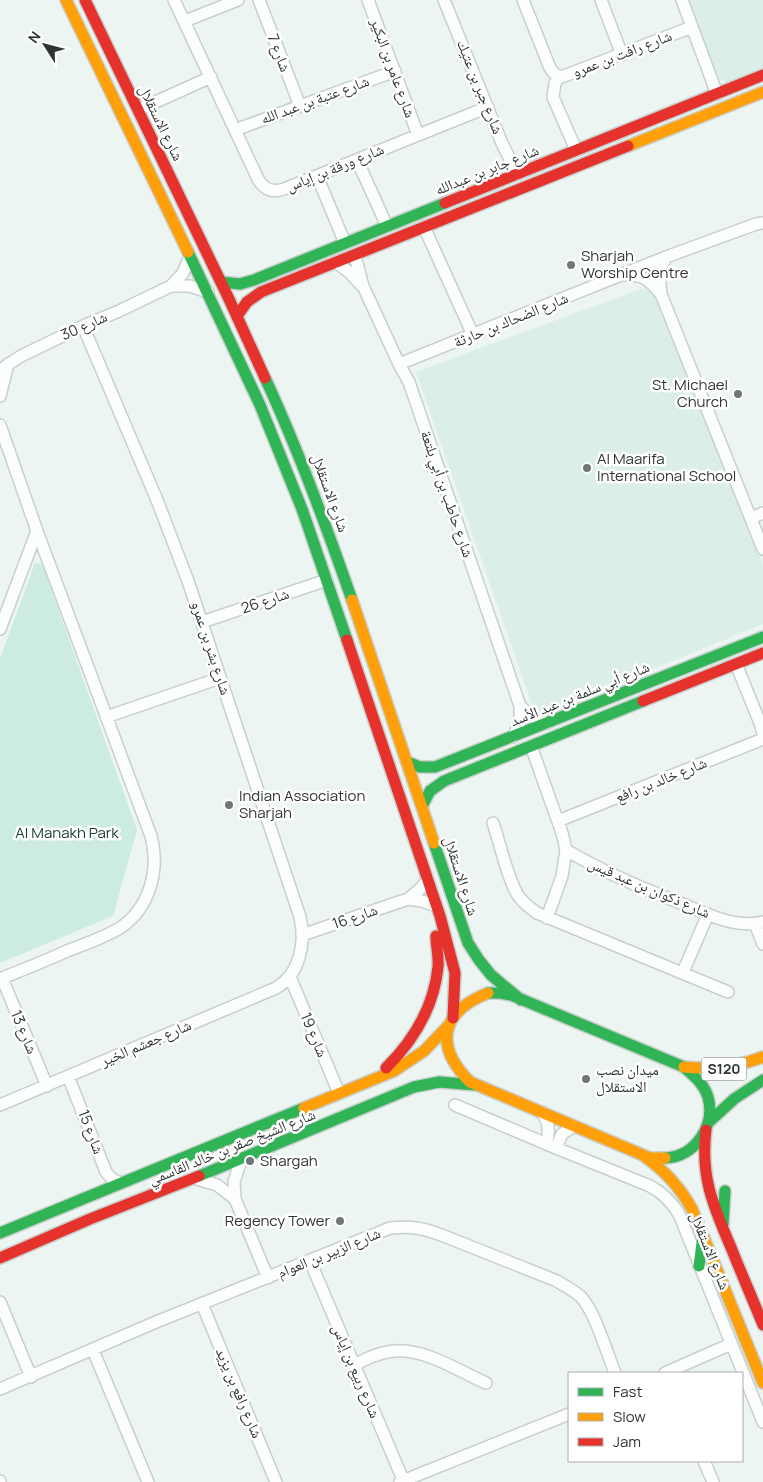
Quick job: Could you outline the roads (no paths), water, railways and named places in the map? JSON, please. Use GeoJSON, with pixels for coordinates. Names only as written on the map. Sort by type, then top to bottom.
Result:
{"type":"FeatureCollection","features":[{"type":"Feature","properties":{"kind":"main road"},"geometry":{"type":"LineString","coordinates":[[66,0],[245,371],[302,509],[438,911],[454,974],[455,994],[447,1047],[452,1062],[461,1075],[470,1082],[641,1154],[660,1159],[679,1156],[695,1146],[702,1138],[708,1126]]}},
{"type":"Feature","properties":{"kind":"main road","name":"شارع الاستقلال"},"geometry":{"type":"LineString","coordinates":[[86,0],[280,408],[310,482],[461,923],[473,952],[486,970],[521,1000]]}},
{"type":"Feature","properties":{"kind":"main road","name":"شارع جابر بن عبدالله"},"geometry":{"type":"LineString","coordinates":[[221,282],[235,284],[247,282],[763,75]]}},
{"type":"Feature","properties":{"kind":"main road","name":"شارع جابر بن عبدالله"},"geometry":{"type":"LineString","coordinates":[[236,316],[246,302],[256,295],[763,92]]}},
{"type":"Feature","properties":{"kind":"main road"},"geometry":{"type":"LineString","coordinates":[[318,270],[314,266],[316,261],[334,247]]}},
{"type":"Feature","properties":{"kind":"main road","name":"شارع أبي سلمة بن عبد الأسد"},"geometry":{"type":"LineString","coordinates":[[407,762],[418,767],[435,767],[763,637]]}},
{"type":"Feature","properties":{"kind":"main road","name":"شارع أبي سلمة بن عبد الأسد"},"geometry":{"type":"LineString","coordinates":[[422,806],[430,791],[439,783],[763,654]]}},
{"type":"Feature","properties":{"kind":"main road"},"geometry":{"type":"LineString","coordinates":[[495,761],[493,756],[494,750],[502,742]]}},
{"type":"Feature","properties":{"kind":"main road"},"geometry":{"type":"LineString","coordinates":[[392,772],[402,784],[410,804],[416,808],[422,806]]}},
{"type":"Feature","properties":{"kind":"main road"},"geometry":{"type":"LineString","coordinates":[[372,1080],[393,1062],[406,1047],[427,1012],[437,974],[436,936],[438,911]]}},
{"type":"Feature","properties":{"kind":"main road","name":"شارع الشيخ صقر بن خالد القاسمي"},"geometry":{"type":"LineString","coordinates":[[0,1233],[394,1071],[431,1045],[467,1001],[483,994],[500,993],[511,995],[521,1000]]}},
{"type":"Feature","properties":{"kind":"main road"},"geometry":{"type":"LineString","coordinates":[[521,1000],[684,1067]]}},
{"type":"Feature","properties":{"kind":"main road","name":"S120"},"geometry":{"type":"LineString","coordinates":[[684,1067],[705,1070],[725,1068],[743,1065],[763,1057]]}},
{"type":"Feature","properties":{"kind":"main road","name":"شارع الاستقلال"},"geometry":{"type":"LineString","coordinates":[[684,1067],[698,1079],[708,1095],[710,1104],[704,1148],[705,1176],[710,1195],[763,1325]]}},
{"type":"Feature","properties":{"kind":"main road","name":"S120"},"geometry":{"type":"LineString","coordinates":[[708,1126],[731,1101],[763,1080]]}},
{"type":"Feature","properties":{"kind":"main road","name":"شارع الشيخ صقر بن خالد القاسمي"},"geometry":{"type":"LineString","coordinates":[[4,1256],[414,1087],[439,1082],[479,1086]]}},
{"type":"Feature","properties":{"kind":"main road"},"geometry":{"type":"LineString","coordinates":[[262,1151],[269,1138],[289,1125],[289,1114]]}},
{"type":"Feature","properties":{"kind":"main road","name":"شارع الاستقلال"},"geometry":{"type":"LineString","coordinates":[[641,1154],[662,1170],[678,1186],[688,1201],[763,1383]]}},
{"type":"Feature","properties":{"kind":"main road"},"geometry":{"type":"LineString","coordinates":[[723,1228],[725,1191]]}},
{"type":"Feature","properties":{"kind":"main road"},"geometry":{"type":"LineString","coordinates":[[700,1266],[703,1235]]}},
{"type":"Feature","properties":{"kind":"main road"},"geometry":{"type":"LineString","coordinates":[[751,1296],[763,1300]]}},
{"type":"Feature","properties":{"kind":"street","name":"شارع ورقة بن إياس"},"geometry":{"type":"LineString","coordinates":[[174,0],[258,179],[266,189],[278,191],[488,107]]}},
{"type":"Feature","properties":{"kind":"street"},"geometry":{"type":"LineString","coordinates":[[185,21],[238,0]]}},
{"type":"Feature","properties":{"kind":"street","name":"شارع 7"},"geometry":{"type":"LineString","coordinates":[[259,0],[300,106]]}},
{"type":"Feature","properties":{"kind":"street","name":"شارع عامر بن البكير"},"geometry":{"type":"LineString","coordinates":[[368,0],[418,135]]}},
{"type":"Feature","properties":{"kind":"street","name":"شارع جبر بن عتيك"},"geometry":{"type":"LineString","coordinates":[[444,0],[516,174]]}},
{"type":"Feature","properties":{"kind":"street"},"geometry":{"type":"LineString","coordinates":[[524,0],[556,74],[553,97],[576,150]]}},
{"type":"Feature","properties":{"kind":"street"},"geometry":{"type":"LineString","coordinates":[[601,0],[622,55]]}},
{"type":"Feature","properties":{"kind":"street"},"geometry":{"type":"LineString","coordinates":[[682,0],[717,94]]}},
{"type":"Feature","properties":{"kind":"street","name":"شارع رافت بن عمرو"},"geometry":{"type":"LineString","coordinates":[[556,74],[564,76],[692,27]]}},
{"type":"Feature","properties":{"kind":"street","name":"شارع عتبة بن عبد الله"},"geometry":{"type":"LineString","coordinates":[[235,130],[395,71]]}},
{"type":"Feature","properties":{"kind":"street"},"geometry":{"type":"LineString","coordinates":[[138,110],[211,77]]}},
{"type":"Feature","properties":{"kind":"street"},"geometry":{"type":"LineString","coordinates":[[357,160],[387,226]]}},
{"type":"Feature","properties":{"kind":"street"},"geometry":{"type":"LineString","coordinates":[[317,176],[345,242]]}},
{"type":"Feature","properties":{"kind":"street","name":"شارع الضحاك بن حارثة"},"geometry":{"type":"LineString","coordinates":[[399,364],[624,274],[763,223]]}},
{"type":"Feature","properties":{"kind":"street"},"geometry":{"type":"LineString","coordinates":[[424,228],[473,335]]}},
{"type":"Feature","properties":{"kind":"street","name":"شارع 30"},"geometry":{"type":"LineString","coordinates":[[4,367],[21,356],[82,326],[171,286],[183,273],[190,256]]}},
{"type":"Feature","properties":{"kind":"street","name":"شارع حاطب بن أبي بلتعة"},"geometry":{"type":"LineString","coordinates":[[354,256],[363,286],[409,382],[520,706],[520,722],[513,737]]}},
{"type":"Feature","properties":{"kind":"street"},"geometry":{"type":"LineString","coordinates":[[666,258],[659,277],[661,294],[763,549]]}},
{"type":"Feature","properties":{"kind":"street","name":"شارع حاطب بن أبي بلتعة"},"geometry":{"type":"LineString","coordinates":[[337,263],[363,286]]}},
{"type":"Feature","properties":{"kind":"street"},"geometry":{"type":"LineString","coordinates":[[624,274],[646,278],[661,294]]}},
{"type":"Feature","properties":{"kind":"street"},"geometry":{"type":"LineString","coordinates":[[171,286],[190,286],[208,292]]}},
{"type":"Feature","properties":{"kind":"street","name":"شارع بشر بن عمرو"},"geometry":{"type":"LineString","coordinates":[[82,326],[158,500],[202,622],[300,917],[302,943],[298,962],[290,977]]}},
{"type":"Feature","properties":{"kind":"street"},"geometry":{"type":"LineString","coordinates":[[0,396],[4,367]]}},
{"type":"Feature","properties":{"kind":"street"},"geometry":{"type":"LineString","coordinates":[[0,425],[153,846],[155,865],[150,888],[139,909],[121,926],[93,941],[1,979]]}},
{"type":"Feature","properties":{"kind":"street"},"geometry":{"type":"LineString","coordinates":[[751,518],[763,513]]}},
{"type":"Feature","properties":{"kind":"street"},"geometry":{"type":"LineString","coordinates":[[0,629],[37,531]]}},
{"type":"Feature","properties":{"kind":"street","name":"شارع 26"},"geometry":{"type":"LineString","coordinates":[[202,622],[327,580]]}},
{"type":"Feature","properties":{"kind":"street"},"geometry":{"type":"LineString","coordinates":[[736,664],[763,734]]}},
{"type":"Feature","properties":{"kind":"street"},"geometry":{"type":"LineString","coordinates":[[106,717],[220,678]]}},
{"type":"Feature","properties":{"kind":"street"},"geometry":{"type":"LineString","coordinates":[[520,706],[532,717],[547,723]]}},
{"type":"Feature","properties":{"kind":"street","name":"شارع خالد بن رافع"},"geometry":{"type":"LineString","coordinates":[[558,821],[763,739]]}},
{"type":"Feature","properties":{"kind":"street"},"geometry":{"type":"LineString","coordinates":[[531,746],[558,821],[566,850],[562,876],[547,918]]}},
{"type":"Feature","properties":{"kind":"street"},"geometry":{"type":"LineString","coordinates":[[493,823],[513,886],[527,905],[537,913],[684,972],[728,992]]}},
{"type":"Feature","properties":{"kind":"street","name":"شارع ذكوان بن عبد قيس"},"geometry":{"type":"LineString","coordinates":[[566,850],[600,870],[708,914],[740,923],[759,923]]}},
{"type":"Feature","properties":{"kind":"street","name":"شارع 16"},"geometry":{"type":"LineString","coordinates":[[302,935],[408,899],[428,880]]}},
{"type":"Feature","properties":{"kind":"street"},"geometry":{"type":"LineString","coordinates":[[408,899],[422,901],[438,911]]}},
{"type":"Feature","properties":{"kind":"street"},"geometry":{"type":"LineString","coordinates":[[684,972],[708,914]]}},
{"type":"Feature","properties":{"kind":"street"},"geometry":{"type":"LineString","coordinates":[[759,923],[763,944]]}},
{"type":"Feature","properties":{"kind":"street","name":"شارع جعشم الخير"},"geometry":{"type":"LineString","coordinates":[[0,1105],[276,988],[290,977]]}},
{"type":"Feature","properties":{"kind":"street","name":"شارع 19"},"geometry":{"type":"LineString","coordinates":[[290,977],[339,1093]]}},
{"type":"Feature","properties":{"kind":"street","name":"شارع 13"},"geometry":{"type":"LineString","coordinates":[[1,979],[47,1086]]}},
{"type":"Feature","properties":{"kind":"street","name":"شارع 15"},"geometry":{"type":"LineString","coordinates":[[68,1076],[106,1172],[112,1179],[120,1183]]}},
{"type":"Feature","properties":{"kind":"street","name":"شارع الاستقلال"},"geometry":{"type":"LineString","coordinates":[[455,1105],[650,1186],[667,1197],[679,1214],[742,1372]]}},
{"type":"Feature","properties":{"kind":"street"},"geometry":{"type":"LineString","coordinates":[[542,1112],[549,1128],[548,1138],[551,1146],[562,1134],[574,1126]]}},
{"type":"Feature","properties":{"kind":"street"},"geometry":{"type":"LineString","coordinates":[[243,1159],[234,1182],[235,1198],[268,1278]]}},
{"type":"Feature","properties":{"kind":"street"},"geometry":{"type":"LineString","coordinates":[[195,1178],[217,1185],[235,1198]]}},
{"type":"Feature","properties":{"kind":"street","name":"شارع الزبير بن العوام"},"geometry":{"type":"LineString","coordinates":[[0,1389],[156,1322],[390,1228],[408,1226],[426,1229],[557,1281],[580,1296],[592,1315],[615,1372]]}},
{"type":"Feature","properties":{"kind":"street"},"geometry":{"type":"LineString","coordinates":[[0,1271],[4,1256]]}},
{"type":"Feature","properties":{"kind":"street","name":"شارع ربيع بن إياس"},"geometry":{"type":"LineString","coordinates":[[310,1261],[402,1482]]}},
{"type":"Feature","properties":{"kind":"street"},"geometry":{"type":"LineString","coordinates":[[0,1302],[30,1377]]}},
{"type":"Feature","properties":{"kind":"street","name":"شارع رافع بن يزيد"},"geometry":{"type":"LineString","coordinates":[[202,1304],[276,1482]]}},
{"type":"Feature","properties":{"kind":"street"},"geometry":{"type":"LineString","coordinates":[[667,1372],[731,1344]]}},
{"type":"Feature","properties":{"kind":"street"},"geometry":{"type":"LineString","coordinates":[[93,1350],[148,1482]]}},
{"type":"Feature","properties":{"kind":"street"},"geometry":{"type":"LineString","coordinates":[[354,1365],[381,1353],[407,1351],[430,1357],[486,1383]]}},
{"type":"Feature","properties":{"kind":"street","name":"شارع الاستقلال"},"geometry":{"type":"LineString","coordinates":[[743,1373],[763,1422]]}},
{"type":"Feature","properties":{"kind":"street"},"geometry":{"type":"LineString","coordinates":[[402,1482],[568,1414]]}},
{"type":"Feature","properties":{"kind":"street"},"geometry":{"type":"LineString","coordinates":[[704,1462],[713,1482]]}},
{"type":"Feature","properties":{"kind":"place","name":"Sharjah Worship Centre"},"geometry":{"type":"Point","coordinates":[571,265]}},
{"type":"Feature","properties":{"kind":"place","name":"St. Michael Church"},"geometry":{"type":"Point","coordinates":[738,394]}},
{"type":"Feature","properties":{"kind":"place","name":"Al Maarifa International School"},"geometry":{"type":"Point","coordinates":[587,468]}},
{"type":"Feature","properties":{"kind":"place","name":"Indian Association Sharjah"},"geometry":{"type":"Point","coordinates":[229,805]}},
{"type":"Feature","properties":{"kind":"place","name":"ميدان نصب الاستقلال"},"geometry":{"type":"Point","coordinates":[586,1079]}},
{"type":"Feature","properties":{"kind":"place","name":"Shargah"},"geometry":{"type":"Point","coordinates":[250,1161]}},
{"type":"Feature","properties":{"kind":"place","name":"Regency Tower"},"geometry":{"type":"Point","coordinates":[340,1221]}},
{"type":"Feature","properties":{"kind":"park label","name":"Al Manakh Park"},"geometry":{"type":"Point","coordinates":[67,833]}}]}
